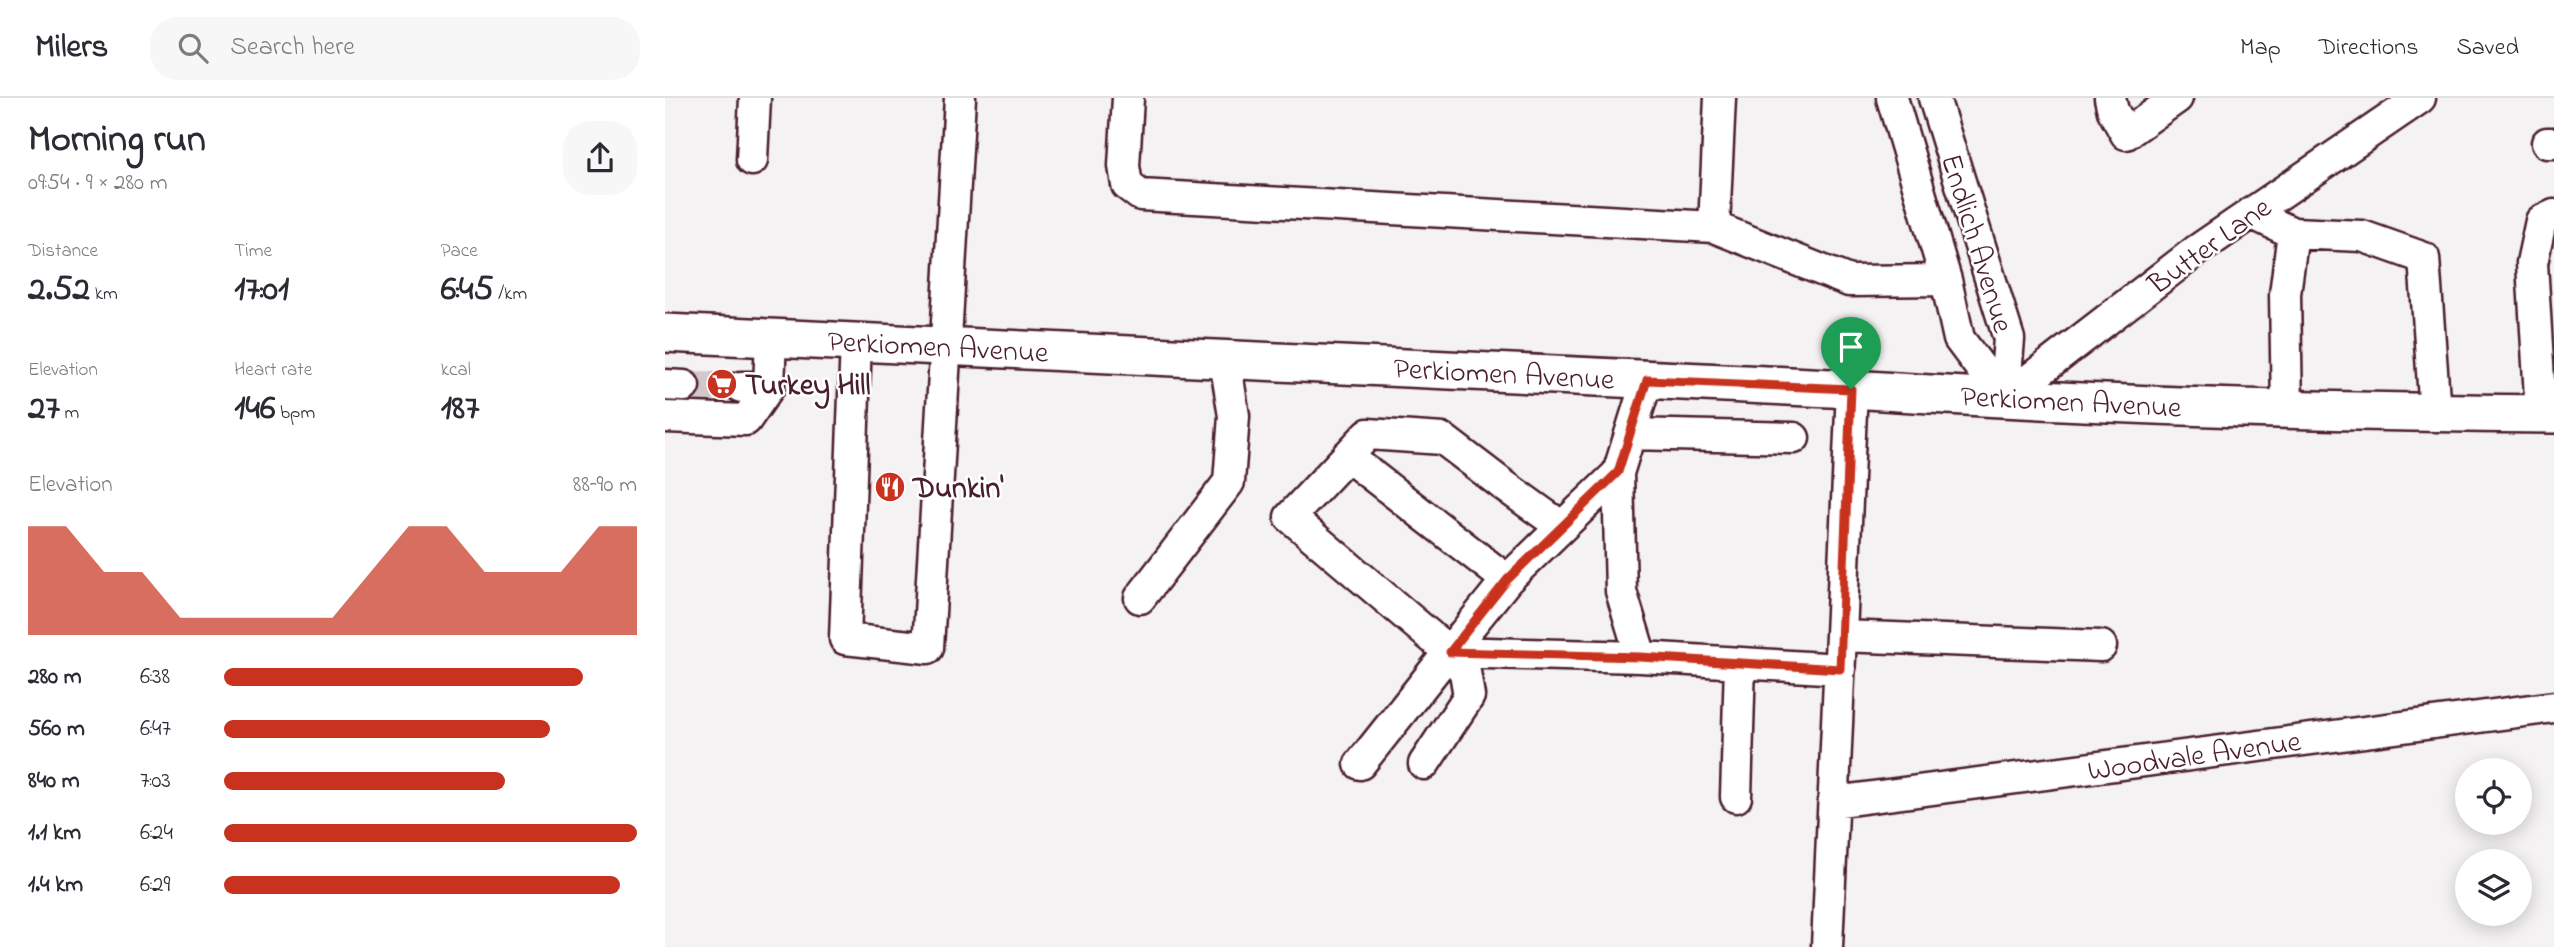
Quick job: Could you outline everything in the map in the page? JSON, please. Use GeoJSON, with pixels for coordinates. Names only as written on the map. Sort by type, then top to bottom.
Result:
{"type":"FeatureCollection","features":[{"type":"Feature","properties":{"kind":"main road","name":"Perkiomen Avenue"},"geometry":{"type":"LineString","coordinates":[[665,333],[1851,389],[2004,399],[2287,410],[2548,414]]}},
{"type":"Feature","properties":{"kind":"street"},"geometry":{"type":"LineString","coordinates":[[752,160],[755,98]]}},
{"type":"Feature","properties":{"kind":"street"},"geometry":{"type":"LineString","coordinates":[[856,341],[845,639],[928,649],[960,98]]}},
{"type":"Feature","properties":{"kind":"street"},"geometry":{"type":"LineString","coordinates":[[1128,98],[1124,166],[1127,185],[1140,195],[1714,227],[1849,281],[1946,281]]}},
{"type":"Feature","properties":{"kind":"street"},"geometry":{"type":"LineString","coordinates":[[1714,227],[1720,98]]}},
{"type":"Feature","properties":{"kind":"street","name":"Endlich Avenue"},"geometry":{"type":"LineString","coordinates":[[1892,98],[1946,281],[1959,340],[2004,399]]}},
{"type":"Feature","properties":{"kind":"street","name":"Endlich Avenue"},"geometry":{"type":"LineString","coordinates":[[1934,98],[2009,340],[2004,399]]}},
{"type":"Feature","properties":{"kind":"street"},"geometry":{"type":"LineString","coordinates":[[2110,98],[2113,111],[2126,134],[2177,98]]}},
{"type":"Feature","properties":{"kind":"street","name":"Butter Lane"},"geometry":{"type":"LineString","coordinates":[[2004,399],[2196,251],[2420,98]]}},
{"type":"Feature","properties":{"kind":"street"},"geometry":{"type":"LineString","coordinates":[[2251,214],[2293,233],[2362,236],[2424,258],[2435,413]]}},
{"type":"Feature","properties":{"kind":"street"},"geometry":{"type":"LineString","coordinates":[[2548,414],[2532,263],[2541,221],[2554,215]]}},
{"type":"Feature","properties":{"kind":"street"},"geometry":{"type":"LineString","coordinates":[[2287,410],[2285,294],[2293,233]]}},
{"type":"Feature","properties":{"kind":"street"},"geometry":{"type":"LineString","coordinates":[[665,417],[747,420],[771,338]]}},
{"type":"Feature","properties":{"kind":"street"},"geometry":{"type":"LineString","coordinates":[[1140,598],[1229,482],[1234,416],[1225,360]]}},
{"type":"Feature","properties":{"kind":"street"},"geometry":{"type":"LineString","coordinates":[[1640,657],[1621,592],[1618,472],[1647,380]]}},
{"type":"Feature","properties":{"kind":"street"},"geometry":{"type":"LineString","coordinates":[[1827,947],[1851,389]]}},
{"type":"Feature","properties":{"kind":"street"},"geometry":{"type":"LineString","coordinates":[[1424,764],[1469,696],[1465,672],[1450,652],[1290,517],[1368,434],[1443,439],[1562,527]]}},
{"type":"Feature","properties":{"kind":"street"},"geometry":{"type":"LineString","coordinates":[[1630,434],[1794,438]]}},
{"type":"Feature","properties":{"kind":"street"},"geometry":{"type":"LineString","coordinates":[[1347,456],[1507,580]]}},
{"type":"Feature","properties":{"kind":"street"},"geometry":{"type":"LineString","coordinates":[[1360,764],[1507,580],[1618,472]]}},
{"type":"Feature","properties":{"kind":"street"},"geometry":{"type":"LineString","coordinates":[[1841,636],[2101,646]]}},
{"type":"Feature","properties":{"kind":"street"},"geometry":{"type":"LineString","coordinates":[[1450,652],[1640,657],[1840,669]]}},
{"type":"Feature","properties":{"kind":"street"},"geometry":{"type":"LineString","coordinates":[[1736,797],[1740,663]]}},
{"type":"Feature","properties":{"kind":"street","name":"Woodvale Avenue"},"geometry":{"type":"LineString","coordinates":[[1835,802],[2554,707]]}},
{"type":"Feature","properties":{"kind":"tunnel"},"geometry":{"type":"LineString","coordinates":[[684,386],[741,387]]}},
{"type":"Feature","properties":{"kind":"place","name":"Turkey Hill"},"geometry":{"type":"Point","coordinates":[722,384]}},
{"type":"Feature","properties":{"kind":"place","name":"Dunkin'"},"geometry":{"type":"Point","coordinates":[890,487]}},
{"type":"Feature","properties":{"kind":"route"},"geometry":{"type":"LineString","coordinates":[[1647,380],[1851,389],[1840,669],[1640,657],[1450,652],[1507,580],[1618,472],[1647,380]]}}]}
